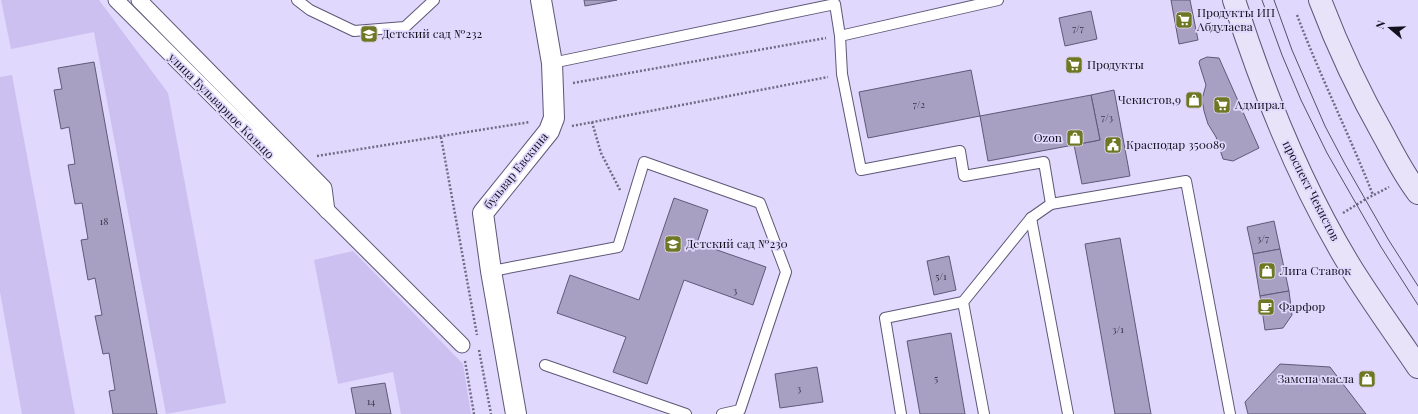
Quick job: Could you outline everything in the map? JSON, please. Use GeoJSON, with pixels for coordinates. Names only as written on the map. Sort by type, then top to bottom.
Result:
{"type":"FeatureCollection","features":[{"type":"Feature","properties":{"kind":"main road","name":"проспект Чекистов"},"geometry":{"type":"LineString","coordinates":[[1234,0],[1244,33],[1284,139],[1326,224],[1350,267],[1418,366]]}},
{"type":"Feature","properties":{"kind":"main road"},"geometry":{"type":"LineString","coordinates":[[1320,0],[1334,37],[1362,95],[1412,185]]}},
{"type":"Feature","properties":{"kind":"street","name":"улица Бульварное Кольцо"},"geometry":{"type":"LineString","coordinates":[[116,0],[462,345]]}},
{"type":"Feature","properties":{"kind":"street","name":"улица Бульварное Кольцо"},"geometry":{"type":"LineString","coordinates":[[139,0],[324,188],[327,212]]}},
{"type":"Feature","properties":{"kind":"street","name":"бульвар Евскина"},"geometry":{"type":"LineString","coordinates":[[516,414],[483,213],[551,125],[553,86],[552,63],[541,0]]}},
{"type":"Feature","properties":{"kind":"lane"},"geometry":{"type":"LineString","coordinates":[[297,0],[310,10],[354,31],[405,27],[434,0]]}},
{"type":"Feature","properties":{"kind":"lane"},"geometry":{"type":"LineString","coordinates":[[840,36],[998,0]]}},
{"type":"Feature","properties":{"kind":"lane"},"geometry":{"type":"LineString","coordinates":[[552,63],[835,2],[840,36],[842,74],[861,170],[960,151],[964,176],[1044,162],[1051,204]]}},
{"type":"Feature","properties":{"kind":"lane"},"geometry":{"type":"LineString","coordinates":[[492,271],[618,247],[644,162],[760,203],[786,272],[740,410],[722,414]]}},
{"type":"Feature","properties":{"kind":"lane"},"geometry":{"type":"LineString","coordinates":[[901,414],[885,318],[963,302],[1031,218],[1051,204],[1186,182],[1230,414]]}},
{"type":"Feature","properties":{"kind":"lane"},"geometry":{"type":"LineString","coordinates":[[1031,218],[1068,414]]}},
{"type":"Feature","properties":{"kind":"lane"},"geometry":{"type":"LineString","coordinates":[[963,302],[984,414]]}},
{"type":"Feature","properties":{"kind":"lane"},"geometry":{"type":"LineString","coordinates":[[545,365],[686,414]]}},
{"type":"Feature","properties":{"kind":"path"},"geometry":{"type":"LineString","coordinates":[[1297,14],[1315,63],[1352,144],[1373,195]]}},
{"type":"Feature","properties":{"kind":"path"},"geometry":{"type":"LineString","coordinates":[[553,86],[840,36]]}},
{"type":"Feature","properties":{"kind":"path"},"geometry":{"type":"LineString","coordinates":[[295,160],[440,137],[592,122],[842,74]]}},
{"type":"Feature","properties":{"kind":"path"},"geometry":{"type":"LineString","coordinates":[[592,122],[601,153],[620,190],[620,197]]}},
{"type":"Feature","properties":{"kind":"path"},"geometry":{"type":"LineString","coordinates":[[440,137],[477,337]]}},
{"type":"Feature","properties":{"kind":"path"},"geometry":{"type":"LineString","coordinates":[[1326,224],[1373,195],[1412,185]]}},
{"type":"Feature","properties":{"kind":"path"},"geometry":{"type":"LineString","coordinates":[[478,344],[491,414]]}},
{"type":"Feature","properties":{"kind":"path"},"geometry":{"type":"LineString","coordinates":[[462,345],[474,414]]}},
{"type":"Feature","properties":{"kind":"shaded area"},"geometry":{"type":"Polygon","coordinates":[[[1,0],[99,0],[168,93],[226,403],[166,414],[94,32],[11,49],[1,0]]]}},
{"type":"Feature","properties":{"kind":"shaded area"},"geometry":{"type":"Polygon","coordinates":[[[12,75],[75,414],[22,414],[0,292],[0,77],[12,75]]]}},
{"type":"Feature","properties":{"kind":"shaded area"},"geometry":{"type":"Polygon","coordinates":[[[353,251],[463,364],[471,414],[401,414],[393,372],[338,384],[314,260],[353,251]]]}},
{"type":"Feature","properties":{"kind":"building"},"geometry":{"type":"Polygon","coordinates":[[[584,0],[617,0],[585,6],[584,0]]]}},
{"type":"Feature","properties":{"kind":"building","name":"Продукты ИП Абдулаева"},"geometry":{"type":"Polygon","coordinates":[[[1171,0],[1190,0],[1198,40],[1179,44],[1171,0]]]}},
{"type":"Feature","properties":{"kind":"building"},"geometry":{"type":"Polygon","coordinates":[[[1091,11],[1097,39],[1065,46],[1059,18],[1091,11]]]}},
{"type":"Feature","properties":{"kind":"building","name":"Адмирал"},"geometry":{"type":"Polygon","coordinates":[[[1207,57],[1219,58],[1259,148],[1233,161],[1223,159],[1216,137],[1208,124],[1204,111],[1202,99],[1206,85],[1199,63],[1200,60],[1207,57]]]}},
{"type":"Feature","properties":{"kind":"building"},"geometry":{"type":"Polygon","coordinates":[[[94,62],[157,414],[113,414],[109,391],[115,390],[109,353],[103,354],[95,316],[102,315],[95,278],[88,280],[81,240],[88,239],[82,203],[75,204],[68,165],[75,164],[69,127],[61,129],[54,90],[62,89],[58,68],[94,62]]]}},
{"type":"Feature","properties":{"kind":"building"},"geometry":{"type":"Polygon","coordinates":[[[971,70],[980,116],[868,138],[859,92],[971,70]]]}},
{"type":"Feature","properties":{"kind":"building"},"geometry":{"type":"Polygon","coordinates":[[[1114,90],[1130,176],[1082,184],[1074,145],[1100,140],[1091,95],[1114,90]]]}},
{"type":"Feature","properties":{"kind":"building"},"geometry":{"type":"Polygon","coordinates":[[[1091,95],[1100,140],[988,161],[980,116],[1091,95]]]}},
{"type":"Feature","properties":{"kind":"building"},"geometry":{"type":"Polygon","coordinates":[[[674,198],[708,210],[697,243],[766,267],[753,305],[684,280],[647,384],[613,372],[626,337],[557,313],[570,275],[639,300],[674,198]]]}},
{"type":"Feature","properties":{"kind":"building"},"geometry":{"type":"Polygon","coordinates":[[[1274,221],[1280,249],[1253,254],[1247,227],[1274,221]]]}},
{"type":"Feature","properties":{"kind":"building"},"geometry":{"type":"Polygon","coordinates":[[[1120,238],[1151,414],[1115,414],[1085,244],[1120,238]]]}},
{"type":"Feature","properties":{"kind":"building"},"geometry":{"type":"Polygon","coordinates":[[[1280,249],[1289,291],[1260,296],[1253,254],[1280,249]]]}},
{"type":"Feature","properties":{"kind":"building"},"geometry":{"type":"Polygon","coordinates":[[[949,256],[956,290],[934,295],[927,261],[949,256]]]}},
{"type":"Feature","properties":{"kind":"building"},"geometry":{"type":"Polygon","coordinates":[[[1289,291],[1292,315],[1283,328],[1265,330],[1260,296],[1289,291]]]}},
{"type":"Feature","properties":{"kind":"building"},"geometry":{"type":"Polygon","coordinates":[[[951,333],[965,414],[920,414],[907,341],[951,333]]]}},
{"type":"Feature","properties":{"kind":"building"},"geometry":{"type":"Polygon","coordinates":[[[1280,364],[1330,367],[1366,414],[1248,414],[1245,402],[1280,364]]]}},
{"type":"Feature","properties":{"kind":"building"},"geometry":{"type":"Polygon","coordinates":[[[817,367],[823,402],[780,408],[775,374],[817,367]]]}},
{"type":"Feature","properties":{"kind":"building"},"geometry":{"type":"Polygon","coordinates":[[[385,383],[391,414],[356,414],[351,388],[385,383]]]}},
{"type":"Feature","properties":{"kind":"tram line"},"geometry":{"type":"LineString","coordinates":[[1262,0],[1282,55],[1301,100],[1327,153],[1381,247],[1418,305]]}},
{"type":"Feature","properties":{"kind":"tram line"},"geometry":{"type":"LineString","coordinates":[[1274,0],[1292,50],[1325,126],[1388,239],[1418,286]]}},
{"type":"Feature","properties":{"kind":"place","name":"Продукты ИП Абдулаева"},"geometry":{"type":"Point","coordinates":[1184,20]}},
{"type":"Feature","properties":{"kind":"place","name":"Детский сад №232"},"geometry":{"type":"Point","coordinates":[369,34]}},
{"type":"Feature","properties":{"kind":"place","name":"Продукты"},"geometry":{"type":"Point","coordinates":[1074,65]}},
{"type":"Feature","properties":{"kind":"place","name":"Чекистов,9"},"geometry":{"type":"Point","coordinates":[1194,100]}},
{"type":"Feature","properties":{"kind":"place","name":"Адмирал"},"geometry":{"type":"Point","coordinates":[1222,105]}},
{"type":"Feature","properties":{"kind":"place","name":"Ozon"},"geometry":{"type":"Point","coordinates":[1075,138]}},
{"type":"Feature","properties":{"kind":"place","name":"Краснодар 350089"},"geometry":{"type":"Point","coordinates":[1113,145]}},
{"type":"Feature","properties":{"kind":"place","name":"Детский сад №230"},"geometry":{"type":"Point","coordinates":[673,244]}},
{"type":"Feature","properties":{"kind":"place","name":"Лига Ставок"},"geometry":{"type":"Point","coordinates":[1267,271]}},
{"type":"Feature","properties":{"kind":"place","name":"Фарфор"},"geometry":{"type":"Point","coordinates":[1266,307]}},
{"type":"Feature","properties":{"kind":"place","name":"Замена масла"},"geometry":{"type":"Point","coordinates":[1367,379]}}]}
